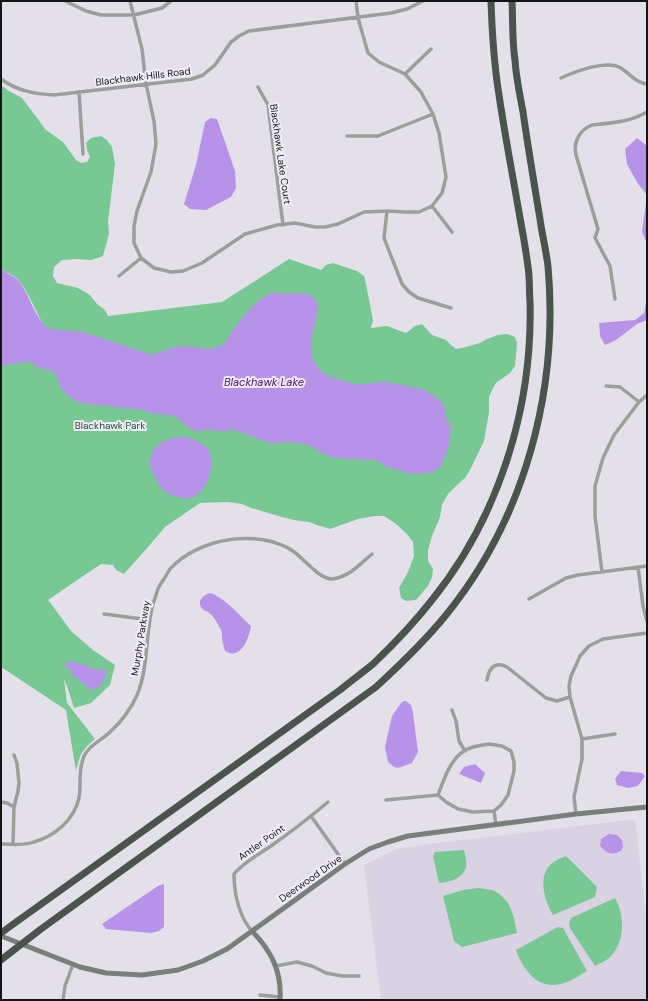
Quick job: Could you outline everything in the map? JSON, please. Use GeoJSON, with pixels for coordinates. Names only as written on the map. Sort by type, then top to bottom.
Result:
{"type":"FeatureCollection","features":[{"type":"Feature","properties":{"kind":"highway"},"geometry":{"type":"LineString","coordinates":[[1,935],[31,911],[334,694],[372,664],[402,635],[433,600],[456,567],[476,533],[496,490],[510,451],[520,412],[529,348],[530,316],[529,268],[498,93],[492,28],[492,1]]}},
{"type":"Feature","properties":{"kind":"highway"},"geometry":{"type":"LineString","coordinates":[[1,960],[41,929],[376,687],[413,653],[447,615],[471,581],[493,545],[511,507],[526,468],[539,420],[548,360],[550,320],[548,266],[514,60],[512,1]]}},
{"type":"Feature","properties":{"kind":"street"},"geometry":{"type":"LineString","coordinates":[[65,1],[86,11],[101,14],[134,15],[162,8],[171,1]]}},
{"type":"Feature","properties":{"kind":"street"},"geometry":{"type":"LineString","coordinates":[[130,1],[142,49],[146,84],[154,121],[156,144],[151,172],[137,211],[134,226],[134,243],[141,258],[154,268],[171,272],[183,271],[202,263],[245,234],[283,224],[325,227],[338,224],[364,212],[419,212],[432,206],[442,193],[446,177],[439,133],[433,114],[421,92],[405,74],[379,62],[368,52],[358,18],[356,1]]}},
{"type":"Feature","properties":{"kind":"street","name":"Blackhawk Hills Road"},"geometry":{"type":"LineString","coordinates":[[1,79],[19,90],[38,94],[54,95],[192,79],[203,75],[215,65],[231,42],[249,31],[391,13],[407,9],[423,1]]}},
{"type":"Feature","properties":{"kind":"street"},"geometry":{"type":"LineString","coordinates":[[405,74],[431,49]]}},
{"type":"Feature","properties":{"kind":"street"},"geometry":{"type":"LineString","coordinates":[[560,78],[576,71],[610,65],[618,66],[641,84],[647,84]]}},
{"type":"Feature","properties":{"kind":"street","name":"Blackhawk Lake Court"},"geometry":{"type":"LineString","coordinates":[[258,87],[268,105],[283,224]]}},
{"type":"Feature","properties":{"kind":"street"},"geometry":{"type":"LineString","coordinates":[[79,92],[82,154]]}},
{"type":"Feature","properties":{"kind":"street"},"geometry":{"type":"LineString","coordinates":[[615,299],[610,266],[595,238],[598,229],[575,152],[576,140],[580,133],[592,125],[624,121],[647,112]]}},
{"type":"Feature","properties":{"kind":"street"},"geometry":{"type":"LineString","coordinates":[[347,136],[378,136],[433,114]]}},
{"type":"Feature","properties":{"kind":"street"},"geometry":{"type":"LineString","coordinates":[[432,206],[452,232]]}},
{"type":"Feature","properties":{"kind":"street"},"geometry":{"type":"LineString","coordinates":[[387,211],[384,238],[402,284],[409,292],[418,298],[451,308]]}},
{"type":"Feature","properties":{"kind":"street"},"geometry":{"type":"LineString","coordinates":[[119,276],[141,258]]}},
{"type":"Feature","properties":{"kind":"street"},"geometry":{"type":"LineString","coordinates":[[606,386],[620,387],[639,402]]}},
{"type":"Feature","properties":{"kind":"street"},"geometry":{"type":"LineString","coordinates":[[602,572],[595,516],[595,486],[603,458],[614,435],[639,402],[647,395]]}},
{"type":"Feature","properties":{"kind":"street","name":"Murphy Parkway"},"geometry":{"type":"LineString","coordinates":[[1,844],[34,843],[51,836],[67,823],[74,812],[79,799],[81,789],[81,768],[85,754],[92,745],[109,733],[121,721],[130,709],[137,695],[144,673],[150,620],[157,590],[170,569],[189,553],[211,543],[243,538],[268,541],[293,551],[314,570],[331,579],[340,578],[349,573],[372,554]]}},
{"type":"Feature","properties":{"kind":"street"},"geometry":{"type":"LineString","coordinates":[[530,599],[566,578],[578,574],[647,566]]}},
{"type":"Feature","properties":{"kind":"street"},"geometry":{"type":"LineString","coordinates":[[638,567],[643,606],[647,621]]}},
{"type":"Feature","properties":{"kind":"street"},"geometry":{"type":"LineString","coordinates":[[104,614],[150,620]]}},
{"type":"Feature","properties":{"kind":"street"},"geometry":{"type":"LineString","coordinates":[[576,814],[574,797],[582,759],[582,738],[570,697],[569,686],[572,676],[580,656],[589,646],[603,639],[647,633]]}},
{"type":"Feature","properties":{"kind":"street"},"geometry":{"type":"LineString","coordinates":[[487,680],[488,672],[491,668],[496,665],[502,665],[507,667],[546,698],[557,701],[570,697]]}},
{"type":"Feature","properties":{"kind":"street"},"geometry":{"type":"LineString","coordinates":[[452,710],[456,721],[459,741],[465,751]]}},
{"type":"Feature","properties":{"kind":"street"},"geometry":{"type":"LineString","coordinates":[[582,738],[615,734]]}},
{"type":"Feature","properties":{"kind":"street"},"geometry":{"type":"LineString","coordinates":[[386,800],[438,795],[458,809],[473,812],[494,811],[502,805],[508,795],[514,771],[514,762],[511,751],[502,746],[489,744],[477,746],[465,751],[456,759],[449,769],[438,795]]}},
{"type":"Feature","properties":{"kind":"street"},"geometry":{"type":"LineString","coordinates":[[13,844],[14,807],[19,783],[17,763],[14,756]]}},
{"type":"Feature","properties":{"kind":"street"},"geometry":{"type":"LineString","coordinates":[[1,802],[7,803],[14,807]]}},
{"type":"Feature","properties":{"kind":"street","name":"Antler Point"},"geometry":{"type":"LineString","coordinates":[[252,931],[241,915],[234,885],[234,874],[240,867],[272,845],[328,802]]}},
{"type":"Feature","properties":{"kind":"street","name":"Deerwood Drive"},"geometry":{"type":"LineString","coordinates":[[1,935],[72,964],[106,973],[142,975],[178,970],[203,962],[227,949],[345,864],[369,849],[388,842],[408,836],[496,826],[576,814],[647,807]]}},
{"type":"Feature","properties":{"kind":"street"},"geometry":{"type":"LineString","coordinates":[[494,811],[496,826]]}},
{"type":"Feature","properties":{"kind":"street"},"geometry":{"type":"LineString","coordinates":[[311,816],[345,864]]}},
{"type":"Feature","properties":{"kind":"street"},"geometry":{"type":"LineString","coordinates":[[252,931],[266,946],[276,966],[279,981],[280,998],[260,995]]}},
{"type":"Feature","properties":{"kind":"street"},"geometry":{"type":"LineString","coordinates":[[276,966],[297,962],[312,966],[326,973],[342,976],[359,976]]}},
{"type":"Feature","properties":{"kind":"street"},"geometry":{"type":"LineString","coordinates":[[63,1000],[65,986],[72,964]]}},
{"type":"Feature","properties":{"kind":"shaded area"},"geometry":{"type":"Polygon","coordinates":[[[635,819],[647,924],[647,1000],[381,1000],[364,865],[397,849],[635,819]]]}},
{"type":"Feature","properties":{"kind":"green space","name":"Blackhawk Park"},"geometry":{"type":"Polygon","coordinates":[[[1,85],[22,98],[46,130],[63,142],[76,160],[81,163],[87,162],[90,157],[86,143],[91,138],[101,136],[107,140],[112,147],[115,164],[108,222],[109,234],[103,256],[91,260],[62,260],[54,267],[53,276],[57,283],[78,288],[90,295],[97,304],[105,310],[108,316],[222,302],[289,259],[321,270],[326,265],[333,263],[357,271],[364,276],[373,320],[371,328],[387,326],[406,333],[415,326],[422,324],[432,335],[446,340],[456,349],[480,343],[498,335],[507,334],[515,337],[517,343],[515,366],[510,373],[496,383],[489,397],[489,412],[484,441],[465,478],[448,494],[442,505],[440,517],[428,550],[428,561],[433,569],[432,577],[428,586],[416,600],[406,601],[401,598],[399,588],[408,572],[414,556],[413,542],[396,524],[384,516],[358,519],[330,529],[309,522],[282,517],[242,504],[227,502],[200,503],[165,527],[124,574],[116,570],[113,565],[101,564],[48,600],[72,632],[93,650],[115,665],[110,685],[91,703],[74,708],[64,679],[67,703],[95,739],[82,753],[76,771],[66,710],[1,667],[1,329],[43,324],[23,286],[13,276],[1,269],[1,85]]]}},
{"type":"Feature","properties":{"kind":"green space"},"geometry":{"type":"Polygon","coordinates":[[[464,850],[466,867],[462,874],[451,881],[439,883],[433,856],[435,852],[464,850]]]}},
{"type":"Feature","properties":{"kind":"green space"},"geometry":{"type":"Polygon","coordinates":[[[566,856],[597,887],[595,897],[553,915],[544,893],[544,878],[550,865],[566,856]]]}},
{"type":"Feature","properties":{"kind":"green space"},"geometry":{"type":"Polygon","coordinates":[[[478,888],[492,890],[500,894],[508,903],[515,920],[517,933],[462,947],[454,941],[443,896],[463,890],[478,888]]]}},
{"type":"Feature","properties":{"kind":"green space"},"geometry":{"type":"Polygon","coordinates":[[[615,898],[621,912],[622,920],[619,943],[616,950],[609,958],[595,966],[570,928],[569,924],[571,918],[615,898]]]}},
{"type":"Feature","properties":{"kind":"green space"},"geometry":{"type":"Polygon","coordinates":[[[558,927],[563,928],[587,971],[567,982],[555,985],[540,982],[533,977],[523,965],[516,950],[558,927]]]}},
{"type":"Feature","properties":{"kind":"water"},"geometry":{"type":"Polygon","coordinates":[[[211,118],[217,119],[235,171],[236,188],[231,197],[206,210],[190,209],[184,204],[196,165],[205,122],[211,118]]]}},
{"type":"Feature","properties":{"kind":"water"},"geometry":{"type":"Polygon","coordinates":[[[637,138],[647,146],[647,195],[638,184],[627,164],[625,149],[637,138]]]}},
{"type":"Feature","properties":{"kind":"water"},"geometry":{"type":"Polygon","coordinates":[[[647,195],[647,244],[642,232],[647,195]]]}},
{"type":"Feature","properties":{"kind":"water","name":"Blackhawk Lake"},"geometry":{"type":"Polygon","coordinates":[[[1,269],[19,281],[37,314],[49,328],[83,332],[149,354],[158,353],[181,346],[215,348],[222,345],[226,341],[244,315],[265,296],[274,293],[301,293],[312,296],[317,306],[312,336],[311,354],[316,365],[321,371],[330,377],[355,384],[367,384],[384,381],[422,389],[430,393],[444,404],[447,421],[451,426],[448,450],[437,470],[428,473],[414,474],[387,467],[378,461],[373,460],[334,458],[306,444],[290,442],[271,443],[232,430],[192,430],[173,416],[151,413],[143,410],[88,404],[75,401],[61,389],[56,375],[51,370],[44,370],[33,365],[29,361],[1,366],[1,269]]]}},
{"type":"Feature","properties":{"kind":"water"},"geometry":{"type":"Polygon","coordinates":[[[647,298],[647,320],[637,324],[616,340],[605,345],[600,336],[599,323],[635,320],[644,313],[647,298]]]}},
{"type":"Feature","properties":{"kind":"water"},"geometry":{"type":"Polygon","coordinates":[[[185,437],[197,441],[205,446],[210,454],[211,461],[211,469],[201,492],[189,498],[182,498],[168,494],[163,490],[151,469],[150,463],[153,452],[160,443],[171,438],[185,437]]]}},
{"type":"Feature","properties":{"kind":"water"},"geometry":{"type":"Polygon","coordinates":[[[211,593],[228,604],[251,626],[246,642],[240,651],[236,653],[225,651],[218,624],[212,615],[200,606],[200,600],[207,594],[211,593]]]}},
{"type":"Feature","properties":{"kind":"water"},"geometry":{"type":"Polygon","coordinates":[[[71,661],[83,664],[93,669],[107,670],[100,686],[90,690],[71,674],[70,669],[63,664],[71,661]]]}},
{"type":"Feature","properties":{"kind":"water"},"geometry":{"type":"Polygon","coordinates":[[[404,701],[411,705],[418,752],[412,763],[398,768],[394,767],[388,762],[385,747],[392,716],[404,701]]]}},
{"type":"Feature","properties":{"kind":"water"},"geometry":{"type":"Polygon","coordinates":[[[475,764],[485,773],[481,783],[459,774],[464,767],[475,764]]]}},
{"type":"Feature","properties":{"kind":"water"},"geometry":{"type":"Polygon","coordinates":[[[621,771],[642,773],[645,776],[638,786],[628,788],[617,785],[615,779],[621,771]]]}},
{"type":"Feature","properties":{"kind":"water"},"geometry":{"type":"Polygon","coordinates":[[[609,834],[617,835],[622,840],[623,847],[621,851],[609,853],[600,846],[601,839],[609,834]]]}},
{"type":"Feature","properties":{"kind":"water"},"geometry":{"type":"Polygon","coordinates":[[[164,884],[164,927],[159,931],[151,933],[106,929],[102,924],[158,886],[164,884]]]}}]}
